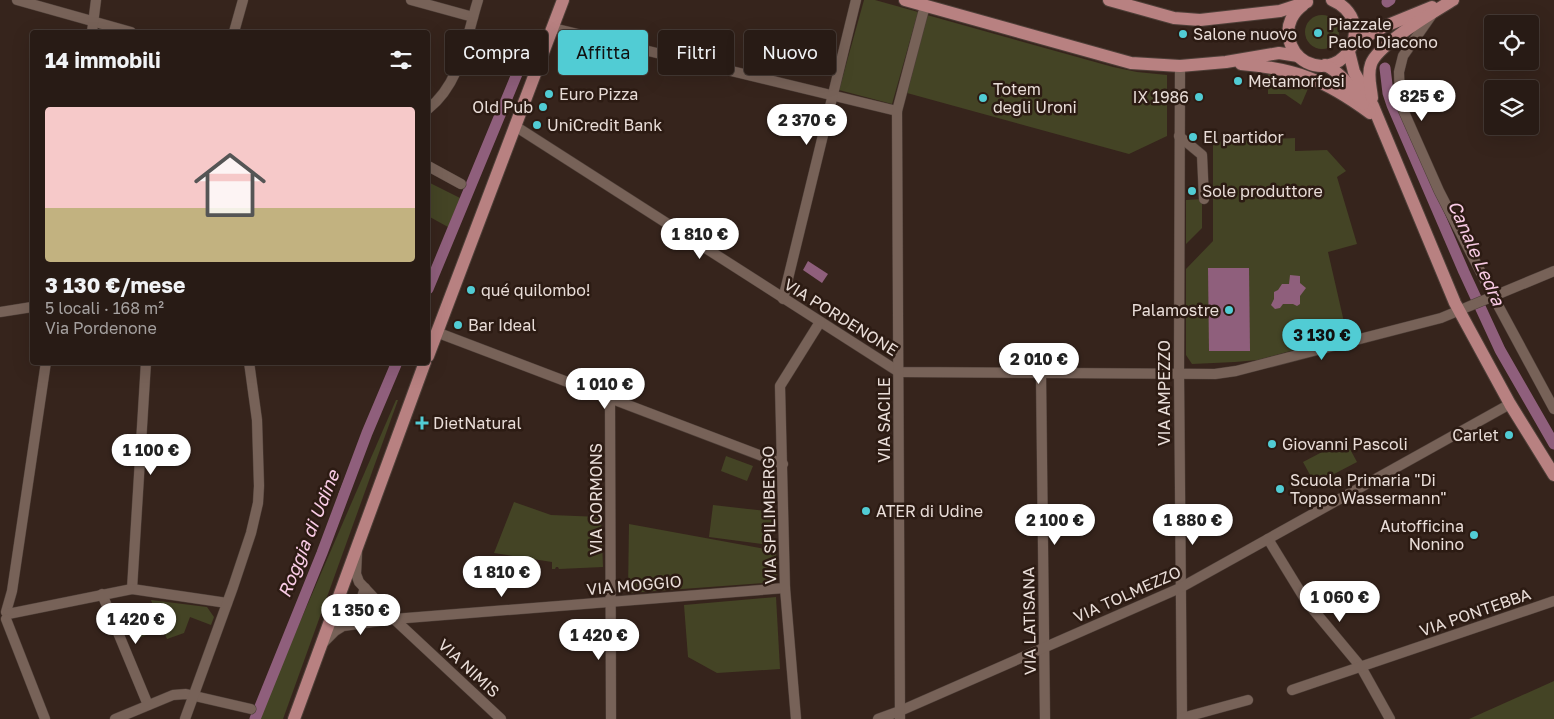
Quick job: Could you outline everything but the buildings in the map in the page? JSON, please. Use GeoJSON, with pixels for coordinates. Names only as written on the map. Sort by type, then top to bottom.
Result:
{"type":"FeatureCollection","features":[{"type":"Feature","properties":{"kind":"main road"},"geometry":{"type":"LineString","coordinates":[[430,350],[563,0]]}},
{"type":"Feature","properties":{"kind":"main road"},"geometry":{"type":"LineString","coordinates":[[905,0],[1132,63],[1180,66],[1226,62],[1280,53],[1298,56],[1313,64],[1325,65],[1334,63],[1342,59],[1351,48],[1383,27],[1449,0]]}},
{"type":"Feature","properties":{"kind":"main road"},"geometry":{"type":"LineString","coordinates":[[1109,0],[1124,2],[1174,18],[1200,20],[1280,11],[1309,1]]}},
{"type":"Feature","properties":{"kind":"main road"},"geometry":{"type":"LineString","coordinates":[[1336,0],[1344,7],[1354,21],[1356,33],[1351,48],[1354,72],[1384,131],[1464,309],[1510,404],[1554,475]]}},
{"type":"Feature","properties":{"kind":"main road"},"geometry":{"type":"LineString","coordinates":[[1372,109],[1369,71],[1374,56],[1391,42],[1453,0]]}},
{"type":"Feature","properties":{"kind":"main road"},"geometry":{"type":"LineString","coordinates":[[1298,56],[1291,45],[1288,33],[1289,26],[1297,10],[1309,1]]}},
{"type":"Feature","properties":{"kind":"main road"},"geometry":{"type":"LineString","coordinates":[[1226,62],[1294,72],[1332,88],[1372,109]]}},
{"type":"Feature","properties":{"kind":"main road"},"geometry":{"type":"LineString","coordinates":[[1325,65],[1335,70],[1344,78],[1372,109]]}},
{"type":"Feature","properties":{"kind":"main road"},"geometry":{"type":"LineString","coordinates":[[294,719],[424,365]]}},
{"type":"Feature","properties":{"kind":"street"},"geometry":{"type":"LineString","coordinates":[[17,0],[124,30]]}},
{"type":"Feature","properties":{"kind":"street"},"geometry":{"type":"LineString","coordinates":[[92,30],[96,0]]}},
{"type":"Feature","properties":{"kind":"street"},"geometry":{"type":"LineString","coordinates":[[235,30],[243,0]]}},
{"type":"Feature","properties":{"kind":"street"},"geometry":{"type":"LineString","coordinates":[[411,0],[473,17]]}},
{"type":"Feature","properties":{"kind":"street"},"geometry":{"type":"LineString","coordinates":[[430,107],[452,81],[478,0]]}},
{"type":"Feature","properties":{"kind":"street"},"geometry":{"type":"LineString","coordinates":[[783,299],[856,0]]}},
{"type":"Feature","properties":{"kind":"street","name":"VIA SACILE"},"geometry":{"type":"LineString","coordinates":[[900,715],[897,111],[926,6]]}},
{"type":"Feature","properties":{"kind":"street"},"geometry":{"type":"LineString","coordinates":[[1434,12],[1406,50],[1401,62],[1399,72],[1400,103],[1489,298],[1554,409]]}},
{"type":"Feature","properties":{"kind":"street"},"geometry":{"type":"LineString","coordinates":[[553,28],[897,111]]}},
{"type":"Feature","properties":{"kind":"street","name":"VIA AMPEZZO"},"geometry":{"type":"LineString","coordinates":[[1180,66],[1179,373],[1183,719]]}},
{"type":"Feature","properties":{"kind":"street","name":"VIA PORDENONE"},"geometry":{"type":"LineString","coordinates":[[515,126],[899,372],[1215,374],[1236,371],[1441,318],[1554,271]]}},
{"type":"Feature","properties":{"kind":"street"},"geometry":{"type":"LineString","coordinates":[[1179,136],[1202,155],[1204,200]]}},
{"type":"Feature","properties":{"kind":"street"},"geometry":{"type":"LineString","coordinates":[[430,167],[461,184]]}},
{"type":"Feature","properties":{"kind":"street"},"geometry":{"type":"LineString","coordinates":[[0,312],[30,306]]}},
{"type":"Feature","properties":{"kind":"street","name":"VIA SPILIMBERGO"},"geometry":{"type":"LineString","coordinates":[[796,719],[785,588],[780,386],[820,322]]}},
{"type":"Feature","properties":{"kind":"street"},"geometry":{"type":"LineString","coordinates":[[436,332],[783,464]]}},
{"type":"Feature","properties":{"kind":"street"},"geometry":{"type":"LineString","coordinates":[[45,719],[3,613],[12,591],[46,365]]}},
{"type":"Feature","properties":{"kind":"street"},"geometry":{"type":"LineString","coordinates":[[132,589],[146,365]]}},
{"type":"Feature","properties":{"kind":"street"},"geometry":{"type":"LineString","coordinates":[[184,719],[251,533],[258,503],[257,420],[249,365]]}},
{"type":"Feature","properties":{"kind":"street","name":"VIA LATISANA"},"geometry":{"type":"LineString","coordinates":[[1041,373],[1045,719]]}},
{"type":"Feature","properties":{"kind":"street","name":"VIA CORMONS"},"geometry":{"type":"LineString","coordinates":[[610,398],[611,719]]}},
{"type":"Feature","properties":{"kind":"street","name":"VIA TOLMEZZO"},"geometry":{"type":"LineString","coordinates":[[878,719],[900,715],[1044,647],[1180,588],[1510,404]]}},
{"type":"Feature","properties":{"kind":"street"},"geometry":{"type":"LineString","coordinates":[[1268,539],[1306,601],[1360,666],[1390,719]]}},
{"type":"Feature","properties":{"kind":"street","name":"VIA NIMIS"},"geometry":{"type":"LineString","coordinates":[[358,548],[357,578],[365,588],[394,619],[501,719]]}},
{"type":"Feature","properties":{"kind":"street"},"geometry":{"type":"LineString","coordinates":[[358,624],[358,609],[365,588]]}},
{"type":"Feature","properties":{"kind":"street","name":"VIA MOGGIO"},"geometry":{"type":"LineString","coordinates":[[394,619],[785,588]]}},
{"type":"Feature","properties":{"kind":"street"},"geometry":{"type":"LineString","coordinates":[[3,613],[132,589],[227,603]]}},
{"type":"Feature","properties":{"kind":"street"},"geometry":{"type":"LineString","coordinates":[[102,594],[148,705]]}},
{"type":"Feature","properties":{"kind":"street","name":"VIA PONTEBBA"},"geometry":{"type":"LineString","coordinates":[[1292,690],[1554,602]]}},
{"type":"Feature","properties":{"kind":"street"},"geometry":{"type":"LineString","coordinates":[[322,643],[334,631],[343,626],[394,619]]}},
{"type":"Feature","properties":{"kind":"street"},"geometry":{"type":"LineString","coordinates":[[115,719],[173,695],[186,694],[250,709]]}},
{"type":"Feature","properties":{"kind":"street"},"geometry":{"type":"LineString","coordinates":[[1183,719],[1248,700]]}},
{"type":"Feature","properties":{"kind":"shaded area"},"geometry":{"type":"Polygon","coordinates":[[[864,0],[875,0],[918,12],[892,104],[839,90],[864,0]]]}},
{"type":"Feature","properties":{"kind":"shaded area"},"geometry":{"type":"Polygon","coordinates":[[[927,15],[1113,67],[1167,75],[1167,136],[1129,154],[907,93],[927,15]]]}},
{"type":"Feature","properties":{"kind":"shaded area"},"geometry":{"type":"Polygon","coordinates":[[[1322,15],[1329,16],[1334,20],[1338,25],[1338,39],[1334,44],[1329,48],[1322,49],[1315,48],[1310,44],[1306,39],[1305,32],[1306,25],[1310,20],[1315,16],[1322,15]]]}},
{"type":"Feature","properties":{"kind":"shaded area"},"geometry":{"type":"Polygon","coordinates":[[[1268,72],[1310,84],[1301,105],[1285,94],[1268,94],[1268,72]]]}},
{"type":"Feature","properties":{"kind":"shaded area"},"geometry":{"type":"Polygon","coordinates":[[[1295,138],[1295,151],[1327,150],[1346,171],[1337,177],[1357,244],[1328,252],[1347,335],[1258,360],[1192,364],[1186,355],[1186,269],[1213,241],[1213,142],[1295,138]]]}},
{"type":"Feature","properties":{"kind":"shaded area"},"geometry":{"type":"Polygon","coordinates":[[[430,183],[460,198],[448,227],[430,217],[430,183]]]}},
{"type":"Feature","properties":{"kind":"shaded area"},"geometry":{"type":"Polygon","coordinates":[[[1202,199],[1202,228],[1186,244],[1186,200],[1202,199]]]}},
{"type":"Feature","properties":{"kind":"shaded area"},"geometry":{"type":"Polygon","coordinates":[[[808,261],[828,274],[822,283],[803,270],[808,261]]]}},
{"type":"Feature","properties":{"kind":"shaded area","name":"Palamostre"},"geometry":{"type":"Polygon","coordinates":[[[1208,268],[1249,268],[1250,351],[1209,351],[1208,268]]]}},
{"type":"Feature","properties":{"kind":"shaded area"},"geometry":{"type":"Polygon","coordinates":[[[1290,275],[1300,276],[1300,283],[1306,288],[1300,296],[1300,304],[1297,306],[1283,304],[1280,308],[1275,309],[1271,305],[1274,299],[1274,292],[1282,284],[1289,284],[1290,275]]]}},
{"type":"Feature","properties":{"kind":"shaded area"},"geometry":{"type":"Polygon","coordinates":[[[396,400],[398,400],[283,719],[258,719],[396,400]]]}},
{"type":"Feature","properties":{"kind":"shaded area"},"geometry":{"type":"Polygon","coordinates":[[[1345,440],[1357,462],[1315,484],[1303,462],[1345,440]]]}},
{"type":"Feature","properties":{"kind":"shaded area"},"geometry":{"type":"Polygon","coordinates":[[[726,456],[753,466],[747,481],[721,471],[726,456]]]}},
{"type":"Feature","properties":{"kind":"shaded area"},"geometry":{"type":"Polygon","coordinates":[[[514,502],[551,515],[601,517],[603,567],[559,569],[556,567],[552,569],[552,562],[494,553],[514,502]]]}},
{"type":"Feature","properties":{"kind":"shaded area"},"geometry":{"type":"Polygon","coordinates":[[[713,505],[774,512],[770,545],[709,537],[713,505]]]}},
{"type":"Feature","properties":{"kind":"shaded area"},"geometry":{"type":"Polygon","coordinates":[[[629,524],[776,551],[777,582],[628,593],[629,524]]]}},
{"type":"Feature","properties":{"kind":"shaded area"},"geometry":{"type":"Polygon","coordinates":[[[776,597],[780,669],[717,673],[688,657],[684,605],[776,597]]]}},
{"type":"Feature","properties":{"kind":"shaded area"},"geometry":{"type":"Polygon","coordinates":[[[151,600],[207,607],[214,617],[211,625],[190,617],[184,633],[167,639],[162,628],[133,641],[127,629],[157,616],[151,600]]]}},
{"type":"Feature","properties":{"kind":"shaded area"},"geometry":{"type":"Polygon","coordinates":[[[1554,681],[1554,719],[1469,719],[1554,681]]]}},
{"type":"Feature","properties":{"kind":"waterway","name":"Canale Ledra"},"geometry":{"type":"LineString","coordinates":[[1385,68],[1388,93],[1392,105],[1464,272],[1500,350],[1554,444]]}},
{"type":"Feature","properties":{"kind":"waterway","name":"Roggia di Udine"},"geometry":{"type":"LineString","coordinates":[[430,284],[517,75]]}},
{"type":"Feature","properties":{"kind":"waterway","name":"Roggia di Udine"},"geometry":{"type":"LineString","coordinates":[[255,719],[322,553],[367,433],[396,365]]}},
{"type":"Feature","properties":{"kind":"waterway","name":"Roggia di Udine"},"geometry":{"type":"LineString","coordinates":[[341,505],[340,494],[362,440],[367,433]]}},
{"type":"Feature","properties":{"kind":"place","name":"Piazzale Paolo Diacono"},"geometry":{"type":"Point","coordinates":[1318,33]}},
{"type":"Feature","properties":{"kind":"place","name":"Salone nuovo"},"geometry":{"type":"Point","coordinates":[1183,34]}},
{"type":"Feature","properties":{"kind":"place","name":"Metamorfosi"},"geometry":{"type":"Point","coordinates":[1238,81]}},
{"type":"Feature","properties":{"kind":"place","name":"Euro Pizza"},"geometry":{"type":"Point","coordinates":[549,94]}},
{"type":"Feature","properties":{"kind":"place","name":"IX 1986"},"geometry":{"type":"Point","coordinates":[1199,97]}},
{"type":"Feature","properties":{"kind":"place","name":"Totem degli Uroni"},"geometry":{"type":"Point","coordinates":[983,98]}},
{"type":"Feature","properties":{"kind":"place","name":"Old Pub"},"geometry":{"type":"Point","coordinates":[543,107]}},
{"type":"Feature","properties":{"kind":"place","name":"UniCredit Bank"},"geometry":{"type":"Point","coordinates":[537,125]}},
{"type":"Feature","properties":{"kind":"place","name":"El partidor"},"geometry":{"type":"Point","coordinates":[1193,137]}},
{"type":"Feature","properties":{"kind":"place","name":"Sole produttore"},"geometry":{"type":"Point","coordinates":[1192,191]}},
{"type":"Feature","properties":{"kind":"place","name":"qué quilombo!"},"geometry":{"type":"Point","coordinates":[471,290]}},
{"type":"Feature","properties":{"kind":"place","name":"Palamostre"},"geometry":{"type":"Point","coordinates":[1229,310]}},
{"type":"Feature","properties":{"kind":"place","name":"Bar Ideal"},"geometry":{"type":"Point","coordinates":[458,325]}},
{"type":"Feature","properties":{"kind":"place","name":"DietNatural"},"geometry":{"type":"Point","coordinates":[422,423]}},
{"type":"Feature","properties":{"kind":"place","name":"Carlet"},"geometry":{"type":"Point","coordinates":[1509,435]}},
{"type":"Feature","properties":{"kind":"place","name":"Giovanni Pascoli"},"geometry":{"type":"Point","coordinates":[1272,444]}},
{"type":"Feature","properties":{"kind":"place","name":"Scuola Primaria \"Di Toppo Wassermann\""},"geometry":{"type":"Point","coordinates":[1280,489]}},
{"type":"Feature","properties":{"kind":"place","name":"ATER di Udine"},"geometry":{"type":"Point","coordinates":[866,511]}},
{"type":"Feature","properties":{"kind":"place","name":"Autofficina Nonino"},"geometry":{"type":"Point","coordinates":[1474,535]}}]}
